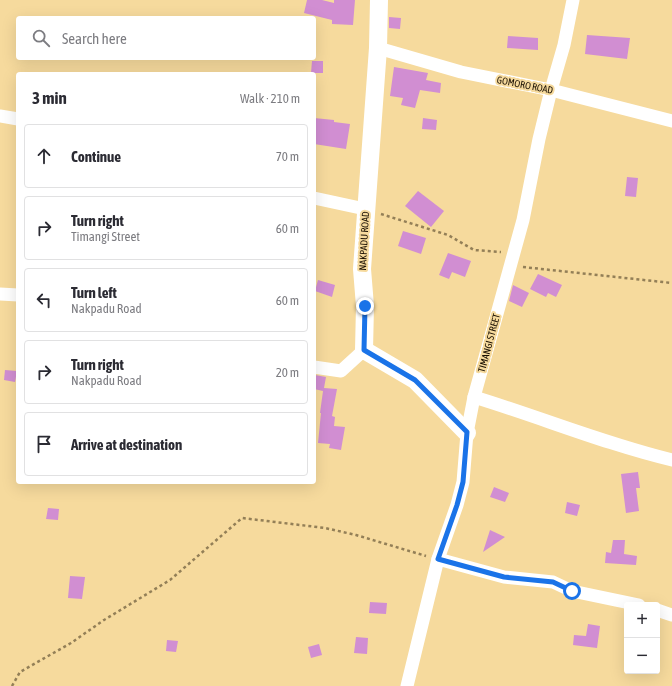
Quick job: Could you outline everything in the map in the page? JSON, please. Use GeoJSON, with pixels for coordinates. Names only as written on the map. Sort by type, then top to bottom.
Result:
{"type":"FeatureCollection","features":[{"type":"Feature","properties":{"kind":"street","name":"NAKPADU ROAD"},"geometry":{"type":"LineString","coordinates":[[364,350],[365,306],[362,269],[365,209],[378,48],[379,0]]}},
{"type":"Feature","properties":{"kind":"street","name":"TIMANGI STREET"},"geometry":{"type":"LineString","coordinates":[[407,686],[438,559],[463,482],[467,432],[474,397],[523,220],[551,90],[564,45],[573,0]]}},
{"type":"Feature","properties":{"kind":"street","name":"GOMORO ROAD"},"geometry":{"type":"LineString","coordinates":[[378,48],[460,72],[551,90],[672,121]]}},
{"type":"Feature","properties":{"kind":"street"},"geometry":{"type":"LineString","coordinates":[[0,116],[16,119]]}},
{"type":"Feature","properties":{"kind":"street"},"geometry":{"type":"LineString","coordinates":[[316,198],[365,209]]}},
{"type":"Feature","properties":{"kind":"street"},"geometry":{"type":"LineString","coordinates":[[0,294],[16,295]]}},
{"type":"Feature","properties":{"kind":"street"},"geometry":{"type":"LineString","coordinates":[[316,367],[341,371],[364,350],[415,380],[467,432]]}},
{"type":"Feature","properties":{"kind":"street"},"geometry":{"type":"LineString","coordinates":[[474,397],[520,411],[638,452],[672,460]]}},
{"type":"Feature","properties":{"kind":"street"},"geometry":{"type":"LineString","coordinates":[[438,559],[504,577],[553,582],[572,591],[625,602]]}},
{"type":"Feature","properties":{"kind":"street"},"geometry":{"type":"LineString","coordinates":[[660,611],[672,615]]}},
{"type":"Feature","properties":{"kind":"path"},"geometry":{"type":"LineString","coordinates":[[365,209],[448,235],[474,250],[514,252]]}},
{"type":"Feature","properties":{"kind":"path"},"geometry":{"type":"LineString","coordinates":[[510,266],[672,283]]}},
{"type":"Feature","properties":{"kind":"path"},"geometry":{"type":"LineString","coordinates":[[12,686],[20,672],[71,643],[104,620],[170,580],[242,518],[325,528],[356,534],[438,559]]}},
{"type":"Feature","properties":{"kind":"building"},"geometry":{"type":"Polygon","coordinates":[[[307,0],[322,0],[334,3],[334,0],[355,0],[353,25],[332,24],[332,20],[304,13],[307,0]]]}},
{"type":"Feature","properties":{"kind":"building"},"geometry":{"type":"Polygon","coordinates":[[[389,17],[401,18],[400,29],[389,28],[389,17]]]}},
{"type":"Feature","properties":{"kind":"building"},"geometry":{"type":"Polygon","coordinates":[[[587,35],[630,38],[627,59],[585,54],[587,35]]]}},
{"type":"Feature","properties":{"kind":"building"},"geometry":{"type":"Polygon","coordinates":[[[508,36],[538,38],[538,50],[507,48],[508,36]]]}},
{"type":"Feature","properties":{"kind":"building"},"geometry":{"type":"Polygon","coordinates":[[[312,61],[323,61],[323,73],[311,72],[312,61]]]}},
{"type":"Feature","properties":{"kind":"building"},"geometry":{"type":"Polygon","coordinates":[[[394,67],[428,73],[426,80],[441,83],[440,93],[420,90],[415,108],[401,105],[403,98],[390,96],[394,67]]]}},
{"type":"Feature","properties":{"kind":"building"},"geometry":{"type":"Polygon","coordinates":[[[316,118],[334,120],[334,122],[350,124],[346,149],[316,144],[316,118]]]}},
{"type":"Feature","properties":{"kind":"building"},"geometry":{"type":"Polygon","coordinates":[[[423,118],[437,120],[436,130],[422,129],[423,118]]]}},
{"type":"Feature","properties":{"kind":"building"},"geometry":{"type":"Polygon","coordinates":[[[627,177],[638,178],[636,197],[625,196],[627,177]]]}},
{"type":"Feature","properties":{"kind":"building"},"geometry":{"type":"Polygon","coordinates":[[[418,191],[444,211],[431,227],[405,206],[418,191]]]}},
{"type":"Feature","properties":{"kind":"building"},"geometry":{"type":"Polygon","coordinates":[[[403,231],[426,238],[421,254],[398,246],[403,231]]]}},
{"type":"Feature","properties":{"kind":"building"},"geometry":{"type":"Polygon","coordinates":[[[448,253],[471,261],[465,277],[452,272],[449,279],[439,275],[448,253]]]}},
{"type":"Feature","properties":{"kind":"building"},"geometry":{"type":"Polygon","coordinates":[[[538,274],[562,285],[556,297],[548,293],[546,297],[530,289],[538,274]]]}},
{"type":"Feature","properties":{"kind":"building"},"geometry":{"type":"Polygon","coordinates":[[[318,280],[335,285],[332,297],[316,291],[318,280]]]}},
{"type":"Feature","properties":{"kind":"building"},"geometry":{"type":"Polygon","coordinates":[[[513,285],[529,293],[522,307],[509,301],[513,285]]]}},
{"type":"Feature","properties":{"kind":"building"},"geometry":{"type":"Polygon","coordinates":[[[5,370],[16,371],[15,382],[4,380],[5,370]]]}},
{"type":"Feature","properties":{"kind":"building"},"geometry":{"type":"Polygon","coordinates":[[[316,375],[326,377],[324,388],[337,389],[332,416],[335,417],[334,426],[345,427],[341,450],[329,448],[330,444],[318,443],[323,391],[316,389],[316,375]]]}},
{"type":"Feature","properties":{"kind":"building"},"geometry":{"type":"Polygon","coordinates":[[[638,472],[640,488],[636,488],[639,511],[626,513],[621,474],[638,472]]]}},
{"type":"Feature","properties":{"kind":"building"},"geometry":{"type":"Polygon","coordinates":[[[494,487],[509,493],[505,502],[490,497],[494,487]]]}},
{"type":"Feature","properties":{"kind":"building"},"geometry":{"type":"Polygon","coordinates":[[[567,502],[580,505],[577,516],[565,513],[567,502]]]}},
{"type":"Feature","properties":{"kind":"building"},"geometry":{"type":"Polygon","coordinates":[[[48,508],[59,509],[58,520],[46,519],[48,508]]]}},
{"type":"Feature","properties":{"kind":"building"},"geometry":{"type":"Polygon","coordinates":[[[490,530],[505,537],[483,552],[490,530]]]}},
{"type":"Feature","properties":{"kind":"building"},"geometry":{"type":"Polygon","coordinates":[[[613,540],[625,540],[624,554],[637,556],[636,565],[605,563],[606,552],[611,553],[613,540]]]}},
{"type":"Feature","properties":{"kind":"building"},"geometry":{"type":"Polygon","coordinates":[[[70,576],[85,577],[82,599],[68,598],[70,576]]]}},
{"type":"Feature","properties":{"kind":"building"},"geometry":{"type":"Polygon","coordinates":[[[370,602],[387,603],[386,614],[369,613],[370,602]]]}},
{"type":"Feature","properties":{"kind":"building"},"geometry":{"type":"Polygon","coordinates":[[[588,624],[600,626],[597,648],[573,645],[574,635],[586,636],[588,624]]]}},
{"type":"Feature","properties":{"kind":"building"},"geometry":{"type":"Polygon","coordinates":[[[356,637],[368,638],[367,654],[354,653],[356,637]]]}},
{"type":"Feature","properties":{"kind":"building"},"geometry":{"type":"Polygon","coordinates":[[[167,640],[178,641],[176,652],[166,651],[167,640]]]}},
{"type":"Feature","properties":{"kind":"building"},"geometry":{"type":"Polygon","coordinates":[[[319,644],[322,655],[311,658],[308,647],[319,644]]]}},
{"type":"Feature","properties":{"kind":"route"},"geometry":{"type":"LineString","coordinates":[[365,306],[364,350],[415,380],[467,432],[463,482],[457,505],[438,559],[504,577],[553,582],[572,591]]}}]}
